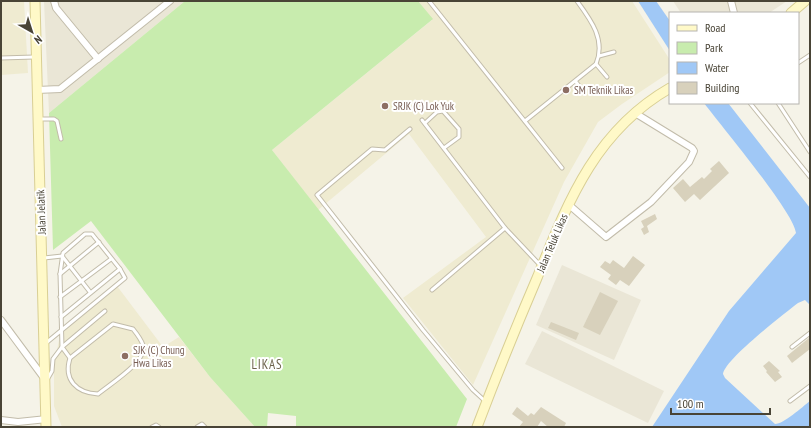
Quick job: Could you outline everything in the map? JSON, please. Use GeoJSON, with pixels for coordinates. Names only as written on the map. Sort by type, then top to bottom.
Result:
{"type":"FeatureCollection","features":[{"type":"Feature","properties":{"kind":"street","name":"Jalan Jelatik"},"geometry":{"type":"LineString","coordinates":[[35,1],[47,424]]}},
{"type":"Feature","properties":{"kind":"street"},"geometry":{"type":"LineString","coordinates":[[54,1],[56,8],[98,59]]}},
{"type":"Feature","properties":{"kind":"street"},"geometry":{"type":"LineString","coordinates":[[37,90],[60,90],[170,1]]}},
{"type":"Feature","properties":{"kind":"street"},"geometry":{"type":"LineString","coordinates":[[731,1],[734,12]]}},
{"type":"Feature","properties":{"kind":"street"},"geometry":{"type":"LineString","coordinates":[[792,12],[805,1]]}},
{"type":"Feature","properties":{"kind":"street","name":"Jalan Teluk Likas"},"geometry":{"type":"LineString","coordinates":[[477,427],[568,204],[593,158],[617,129],[635,113],[669,89]]}},
{"type":"Feature","properties":{"kind":"street"},"geometry":{"type":"LineString","coordinates":[[568,204],[606,237],[651,202],[689,162],[694,151],[692,148],[635,113]]}},
{"type":"Feature","properties":{"kind":"street"},"geometry":{"type":"LineString","coordinates":[[1,320],[45,380]]}},
{"type":"Feature","properties":{"kind":"street"},"geometry":{"type":"LineString","coordinates":[[1,420],[47,424]]}},
{"type":"Feature","properties":{"kind":"lane"},"geometry":{"type":"LineString","coordinates":[[429,1],[562,168]]}},
{"type":"Feature","properties":{"kind":"lane"},"geometry":{"type":"LineString","coordinates":[[525,121],[576,82],[596,64],[599,56],[598,37],[592,21],[577,1]]}},
{"type":"Feature","properties":{"kind":"lane"},"geometry":{"type":"LineString","coordinates":[[599,56],[614,52]]}},
{"type":"Feature","properties":{"kind":"lane"},"geometry":{"type":"LineString","coordinates":[[799,62],[810,54]]}},
{"type":"Feature","properties":{"kind":"lane"},"geometry":{"type":"LineString","coordinates":[[1,58],[36,57]]}},
{"type":"Feature","properties":{"kind":"lane"},"geometry":{"type":"LineString","coordinates":[[596,64],[607,76]]}},
{"type":"Feature","properties":{"kind":"lane"},"geometry":{"type":"LineString","coordinates":[[576,82],[584,92]]}},
{"type":"Feature","properties":{"kind":"lane"},"geometry":{"type":"LineString","coordinates":[[751,104],[810,177]]}},
{"type":"Feature","properties":{"kind":"lane"},"geometry":{"type":"LineString","coordinates":[[779,104],[810,152]]}},
{"type":"Feature","properties":{"kind":"lane"},"geometry":{"type":"LineString","coordinates":[[444,148],[459,137],[459,129],[443,111],[437,112],[424,122],[505,228],[542,266]]}},
{"type":"Feature","properties":{"kind":"lane"},"geometry":{"type":"LineString","coordinates":[[38,119],[54,119],[57,121],[60,139]]}},
{"type":"Feature","properties":{"kind":"lane"},"geometry":{"type":"LineString","coordinates":[[410,129],[384,150],[372,149],[317,195],[423,330],[473,390],[486,402]]}},
{"type":"Feature","properties":{"kind":"lane"},"geometry":{"type":"LineString","coordinates":[[432,290],[505,228]]}},
{"type":"Feature","properties":{"kind":"lane"},"geometry":{"type":"LineString","coordinates":[[44,345],[61,329],[125,278],[120,269],[92,234],[85,234],[62,256],[60,274],[60,298],[61,329],[62,346],[70,358]]}},
{"type":"Feature","properties":{"kind":"lane"},"geometry":{"type":"LineString","coordinates":[[60,274],[99,242]]}},
{"type":"Feature","properties":{"kind":"lane"},"geometry":{"type":"LineString","coordinates":[[42,258],[62,256]]}},
{"type":"Feature","properties":{"kind":"lane"},"geometry":{"type":"LineString","coordinates":[[62,256],[90,292]]}},
{"type":"Feature","properties":{"kind":"lane"},"geometry":{"type":"LineString","coordinates":[[60,298],[111,259]]}},
{"type":"Feature","properties":{"kind":"lane"},"geometry":{"type":"LineString","coordinates":[[61,317],[120,269]]}},
{"type":"Feature","properties":{"kind":"lane"},"geometry":{"type":"LineString","coordinates":[[45,380],[52,371],[53,358],[62,346],[105,311]]}},
{"type":"Feature","properties":{"kind":"lane"},"geometry":{"type":"LineString","coordinates":[[113,324],[133,329],[143,346],[143,353],[138,362],[98,394],[89,393],[75,386],[67,367],[70,358],[113,324]]}},
{"type":"Feature","properties":{"kind":"lane"},"geometry":{"type":"LineString","coordinates":[[792,347],[810,333]]}},
{"type":"Feature","properties":{"kind":"lane"},"geometry":{"type":"LineString","coordinates":[[790,401],[810,386]]}},
{"type":"Feature","properties":{"kind":"lane"},"geometry":{"type":"LineString","coordinates":[[197,427],[202,424],[205,427]]}},
{"type":"Feature","properties":{"kind":"lane"},"geometry":{"type":"LineString","coordinates":[[152,427],[156,425],[159,427]]}},
{"type":"Feature","properties":{"kind":"shaded area"},"geometry":{"type":"Polygon","coordinates":[[[1,1],[24,1],[28,73],[1,75],[1,1]]]}},
{"type":"Feature","properties":{"kind":"shaded area"},"geometry":{"type":"Polygon","coordinates":[[[44,1],[185,1],[49,113],[44,1]]]}},
{"type":"Feature","properties":{"kind":"shaded area"},"geometry":{"type":"Polygon","coordinates":[[[418,1],[632,1],[669,58],[669,73],[598,122],[564,182],[473,385],[403,298],[486,237],[409,134],[318,210],[272,150],[432,20],[418,1]]]}},
{"type":"Feature","properties":{"kind":"shaded area"},"geometry":{"type":"Polygon","coordinates":[[[673,1],[787,1],[770,12],[680,12],[673,1]]]}},
{"type":"Feature","properties":{"kind":"shaded area"},"geometry":{"type":"Polygon","coordinates":[[[562,265],[641,300],[614,360],[536,325],[562,265]]]}},
{"type":"Feature","properties":{"kind":"shaded area","name":"SJK (C) Chung Hwa Likas"},"geometry":{"type":"Polygon","coordinates":[[[117,286],[163,347],[179,337],[210,377],[255,427],[62,427],[54,406],[54,366],[61,330],[117,286]]]}},
{"type":"Feature","properties":{"kind":"shaded area"},"geometry":{"type":"Polygon","coordinates":[[[542,331],[664,391],[648,423],[525,364],[542,331]]]}},
{"type":"Feature","properties":{"kind":"green space"},"geometry":{"type":"Polygon","coordinates":[[[185,1],[418,1],[433,19],[272,150],[467,399],[456,427],[296,427],[296,416],[268,413],[267,427],[255,427],[210,377],[91,221],[53,250],[49,113],[185,1]]]}},
{"type":"Feature","properties":{"kind":"water"},"geometry":{"type":"Polygon","coordinates":[[[638,1],[656,1],[669,20],[669,49],[638,1]]]}},
{"type":"Feature","properties":{"kind":"water"},"geometry":{"type":"Polygon","coordinates":[[[705,104],[729,104],[810,208],[810,305],[805,300],[798,303],[744,348],[726,367],[723,374],[725,378],[775,424],[788,418],[810,401],[810,427],[652,427],[729,311],[796,233],[792,222],[783,207],[756,169],[705,104]]]}},
{"type":"Feature","properties":{"kind":"building"},"geometry":{"type":"Polygon","coordinates":[[[719,161],[729,173],[700,200],[694,194],[685,202],[673,188],[683,179],[690,187],[702,177],[704,179],[712,171],[710,169],[719,161]]]}},
{"type":"Feature","properties":{"kind":"building"},"geometry":{"type":"Polygon","coordinates":[[[655,214],[657,219],[647,226],[649,232],[644,235],[641,229],[644,227],[641,221],[655,214]]]}},
{"type":"Feature","properties":{"kind":"building"},"geometry":{"type":"Polygon","coordinates":[[[633,256],[645,265],[629,286],[620,280],[616,285],[608,279],[611,275],[600,267],[605,261],[610,264],[613,260],[624,268],[633,256]]]}},
{"type":"Feature","properties":{"kind":"building"},"geometry":{"type":"Polygon","coordinates":[[[600,292],[618,301],[600,335],[583,327],[600,292]]]}},
{"type":"Feature","properties":{"kind":"building"},"geometry":{"type":"Polygon","coordinates":[[[551,322],[579,333],[576,340],[548,328],[551,322]]]}},
{"type":"Feature","properties":{"kind":"building"},"geometry":{"type":"Polygon","coordinates":[[[810,337],[810,349],[792,363],[787,356],[810,337]]]}},
{"type":"Feature","properties":{"kind":"building"},"geometry":{"type":"Polygon","coordinates":[[[769,361],[780,371],[778,372],[782,377],[775,382],[763,366],[769,361]]]}},
{"type":"Feature","properties":{"kind":"building"},"geometry":{"type":"Polygon","coordinates":[[[517,407],[528,416],[531,413],[534,415],[541,407],[566,423],[564,427],[548,427],[541,421],[537,427],[519,427],[523,422],[512,414],[517,407]]]}},
{"type":"Feature","properties":{"kind":"place","name":"SM Teknik Likas"},"geometry":{"type":"Point","coordinates":[566,90]}},
{"type":"Feature","properties":{"kind":"place","name":"SRJK (C) Lok Yuk"},"geometry":{"type":"Point","coordinates":[385,106]}},
{"type":"Feature","properties":{"kind":"place","name":"SJK (C) Chung Hwa Likas"},"geometry":{"type":"Point","coordinates":[125,356]}},
{"type":"Feature","properties":{"kind":"district","name":"LIKAS"},"geometry":{"type":"Point","coordinates":[267,364]}}]}
